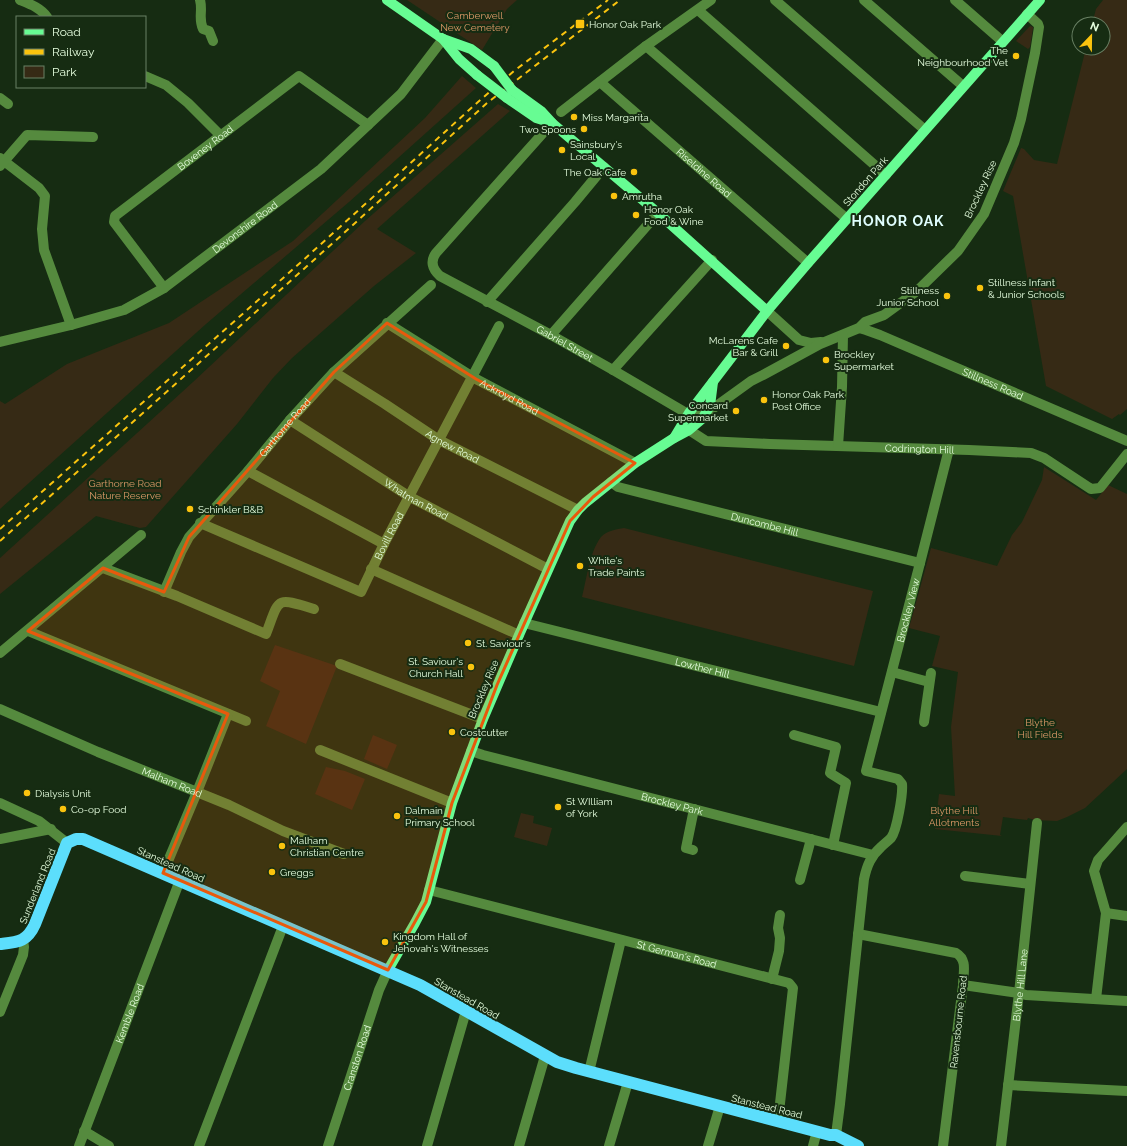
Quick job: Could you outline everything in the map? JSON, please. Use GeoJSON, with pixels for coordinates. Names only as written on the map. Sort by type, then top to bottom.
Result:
{"type":"FeatureCollection","features":[{"type":"Feature","properties":{"kind":"highway","name":"Stanstead Road"},"geometry":{"type":"LineString","coordinates":[[71,841],[83,839],[388,970],[420,985],[545,1056],[565,1065],[817,1132],[836,1135],[858,1146]]}},
{"type":"Feature","properties":{"kind":"highway","name":"Sunderland Road"},"geometry":{"type":"LineString","coordinates":[[23,940],[30,934],[36,924],[71,841]]}},
{"type":"Feature","properties":{"kind":"highway"},"geometry":{"type":"LineString","coordinates":[[0,944],[23,940]]}},
{"type":"Feature","properties":{"kind":"main road"},"geometry":{"type":"LineString","coordinates":[[387,0],[443,39],[470,49],[494,66],[510,94]]}},
{"type":"Feature","properties":{"kind":"main road","name":"Stondon Park"},"geometry":{"type":"LineString","coordinates":[[674,438],[688,414],[702,401],[713,382],[767,311],[1002,41],[1040,0]]}},
{"type":"Feature","properties":{"kind":"main road"},"geometry":{"type":"LineString","coordinates":[[443,39],[460,59],[477,75],[541,111],[552,123],[712,260],[767,311]]}},
{"type":"Feature","properties":{"kind":"main road","name":"Stondon Park"},"geometry":{"type":"LineString","coordinates":[[702,401],[710,406],[708,412]]}},
{"type":"Feature","properties":{"kind":"main road"},"geometry":{"type":"LineString","coordinates":[[674,438],[689,430],[708,412]]}},
{"type":"Feature","properties":{"kind":"main road","name":"Brockley Rise"},"geometry":{"type":"LineString","coordinates":[[388,970],[421,913],[429,890],[452,803],[483,719],[570,521],[578,510],[611,482],[635,463],[674,438]]}},
{"type":"Feature","properties":{"kind":"street"},"geometry":{"type":"LineString","coordinates":[[20,0],[35,6],[46,16]]}},
{"type":"Feature","properties":{"kind":"street"},"geometry":{"type":"LineString","coordinates":[[200,0],[202,6],[200,22],[203,28],[209,31],[213,41]]}},
{"type":"Feature","properties":{"kind":"street"},"geometry":{"type":"LineString","coordinates":[[561,112],[646,46],[711,0]]}},
{"type":"Feature","properties":{"kind":"street"},"geometry":{"type":"LineString","coordinates":[[775,0],[925,130]]}},
{"type":"Feature","properties":{"kind":"street"},"geometry":{"type":"LineString","coordinates":[[864,0],[963,86]]}},
{"type":"Feature","properties":{"kind":"street"},"geometry":{"type":"LineString","coordinates":[[955,0],[1002,41]]}},
{"type":"Feature","properties":{"kind":"street"},"geometry":{"type":"LineString","coordinates":[[698,10],[886,175]]}},
{"type":"Feature","properties":{"kind":"street","name":"Brockley Rise"},"geometry":{"type":"LineString","coordinates":[[708,412],[751,381],[795,357],[859,328],[865,322],[884,315],[917,291],[958,251],[984,214],[1014,143],[1021,119],[1034,60],[1039,27],[1038,24],[1027,14]]}},
{"type":"Feature","properties":{"kind":"street","name":"Devonshire Road"},"geometry":{"type":"LineString","coordinates":[[0,342],[71,325],[124,310],[164,288],[321,169],[401,94],[443,39]]}},
{"type":"Feature","properties":{"kind":"street"},"geometry":{"type":"LineString","coordinates":[[646,46],[847,219]]}},
{"type":"Feature","properties":{"kind":"street"},"geometry":{"type":"LineString","coordinates":[[146,76],[166,85],[188,103],[220,136]]}},
{"type":"Feature","properties":{"kind":"street","name":"Boveney Road"},"geometry":{"type":"LineString","coordinates":[[164,288],[114,222],[115,216],[299,76],[368,125]]}},
{"type":"Feature","properties":{"kind":"street","name":"Riseldine Road"},"geometry":{"type":"LineString","coordinates":[[600,82],[808,263]]}},
{"type":"Feature","properties":{"kind":"street","name":"Gabriel Street"},"geometry":{"type":"LineString","coordinates":[[552,123],[436,253],[432,261],[432,265],[440,276],[551,335],[688,414]]}},
{"type":"Feature","properties":{"kind":"street"},"geometry":{"type":"LineString","coordinates":[[71,325],[44,250],[42,229],[45,196],[39,188],[1,162],[27,136],[93,137]]}},
{"type":"Feature","properties":{"kind":"street"},"geometry":{"type":"LineString","coordinates":[[487,302],[604,167]]}},
{"type":"Feature","properties":{"kind":"street"},"geometry":{"type":"LineString","coordinates":[[551,335],[658,213]]}},
{"type":"Feature","properties":{"kind":"street"},"geometry":{"type":"LineString","coordinates":[[613,370],[712,260]]}},
{"type":"Feature","properties":{"kind":"street","name":"Garthorne Road"},"geometry":{"type":"LineString","coordinates":[[164,592],[180,552],[200,523],[248,471],[290,420],[334,372],[431,285]]}},
{"type":"Feature","properties":{"kind":"street"},"geometry":{"type":"LineString","coordinates":[[767,311],[799,340],[811,343],[827,342]]}},
{"type":"Feature","properties":{"kind":"street"},"geometry":{"type":"LineString","coordinates":[[884,315],[879,323],[878,329],[884,337]]}},
{"type":"Feature","properties":{"kind":"street","name":"Ackroyd Road"},"geometry":{"type":"LineString","coordinates":[[387,323],[472,376],[635,463]]}},
{"type":"Feature","properties":{"kind":"street","name":"Bovill Road"},"geometry":{"type":"LineString","coordinates":[[200,523],[361,592],[371,569],[499,326]]}},
{"type":"Feature","properties":{"kind":"street","name":"Stillness Road"},"geometry":{"type":"LineString","coordinates":[[859,328],[884,337],[1127,441]]}},
{"type":"Feature","properties":{"kind":"street"},"geometry":{"type":"LineString","coordinates":[[838,446],[842,387],[843,335]]}},
{"type":"Feature","properties":{"kind":"street"},"geometry":{"type":"LineString","coordinates":[[795,357],[800,347],[799,340]]}},
{"type":"Feature","properties":{"kind":"street","name":"Agnew Road"},"geometry":{"type":"LineString","coordinates":[[334,372],[439,440],[578,510]]}},
{"type":"Feature","properties":{"kind":"street"},"geometry":{"type":"LineString","coordinates":[[702,401],[696,410],[708,412]]}},
{"type":"Feature","properties":{"kind":"street","name":"Whatman Road"},"geometry":{"type":"LineString","coordinates":[[290,420],[410,496],[548,570]]}},
{"type":"Feature","properties":{"kind":"street","name":"Codrington Hill"},"geometry":{"type":"LineString","coordinates":[[689,430],[706,441],[949,449],[1037,454],[1091,490],[1100,488],[1127,454]]}},
{"type":"Feature","properties":{"kind":"street","name":"Brockley View"},"geometry":{"type":"LineString","coordinates":[[873,855],[891,838],[903,792],[902,784],[898,779],[866,771],[949,449]]}},
{"type":"Feature","properties":{"kind":"street"},"geometry":{"type":"LineString","coordinates":[[248,471],[384,544]]}},
{"type":"Feature","properties":{"kind":"street","name":"Duncombe Hill"},"geometry":{"type":"LineString","coordinates":[[611,482],[618,487],[920,563]]}},
{"type":"Feature","properties":{"kind":"street"},"geometry":{"type":"LineString","coordinates":[[0,653],[104,568],[141,535]]}},
{"type":"Feature","properties":{"kind":"street"},"geometry":{"type":"LineString","coordinates":[[104,568],[266,634],[276,606],[281,602],[288,601],[314,609]]}},
{"type":"Feature","properties":{"kind":"street"},"geometry":{"type":"LineString","coordinates":[[371,569],[519,635]]}},
{"type":"Feature","properties":{"kind":"street","name":"Lowther Hill"},"geometry":{"type":"LineString","coordinates":[[524,623],[881,712]]}},
{"type":"Feature","properties":{"kind":"street"},"geometry":{"type":"LineString","coordinates":[[28,631],[246,721]]}},
{"type":"Feature","properties":{"kind":"street"},"geometry":{"type":"LineString","coordinates":[[340,664],[483,719]]}},
{"type":"Feature","properties":{"kind":"street"},"geometry":{"type":"LineString","coordinates":[[892,672],[930,678],[924,722]]}},
{"type":"Feature","properties":{"kind":"street","name":"Malham Road"},"geometry":{"type":"LineString","coordinates":[[0,709],[69,740],[257,817],[283,831],[344,854]]}},
{"type":"Feature","properties":{"kind":"street"},"geometry":{"type":"LineString","coordinates":[[163,873],[228,714]]}},
{"type":"Feature","properties":{"kind":"street"},"geometry":{"type":"LineString","coordinates":[[794,735],[836,747],[830,773],[846,783],[833,845]]}},
{"type":"Feature","properties":{"kind":"street"},"geometry":{"type":"LineString","coordinates":[[320,750],[452,803]]}},
{"type":"Feature","properties":{"kind":"street","name":"Brockley Park"},"geometry":{"type":"LineString","coordinates":[[471,751],[873,855]]}},
{"type":"Feature","properties":{"kind":"street","name":"Stanstead Road"},"geometry":{"type":"LineString","coordinates":[[0,803],[39,821],[71,841]]}},
{"type":"Feature","properties":{"kind":"street"},"geometry":{"type":"LineString","coordinates":[[693,850],[686,848],[694,809]]}},
{"type":"Feature","properties":{"kind":"street","name":"Blythe Hill Lane"},"geometry":{"type":"LineString","coordinates":[[1001,1146],[1037,823]]}},
{"type":"Feature","properties":{"kind":"street"},"geometry":{"type":"LineString","coordinates":[[0,838],[51,829]]}},
{"type":"Feature","properties":{"kind":"street"},"geometry":{"type":"LineString","coordinates":[[1096,999],[1104,942],[1106,913],[1094,871],[1098,860],[1126,830]]}},
{"type":"Feature","properties":{"kind":"street"},"geometry":{"type":"LineString","coordinates":[[800,880],[811,839]]}},
{"type":"Feature","properties":{"kind":"street"},"geometry":{"type":"LineString","coordinates":[[836,1135],[864,879],[867,866],[873,855]]}},
{"type":"Feature","properties":{"kind":"street"},"geometry":{"type":"LineString","coordinates":[[965,876],[1030,884]]}},
{"type":"Feature","properties":{"kind":"street","name":"Kemble Road"},"geometry":{"type":"LineString","coordinates":[[79,1146],[180,880]]}},
{"type":"Feature","properties":{"kind":"street","name":"St German's Road"},"geometry":{"type":"LineString","coordinates":[[429,890],[789,983],[793,988],[778,1121]]}},
{"type":"Feature","properties":{"kind":"street"},"geometry":{"type":"LineString","coordinates":[[1106,913],[1127,916]]}},
{"type":"Feature","properties":{"kind":"street"},"geometry":{"type":"LineString","coordinates":[[772,979],[779,951],[780,938],[778,928],[780,916]]}},
{"type":"Feature","properties":{"kind":"street"},"geometry":{"type":"LineString","coordinates":[[199,1146],[283,926]]}},
{"type":"Feature","properties":{"kind":"street","name":"Ravensbourne Road"},"geometry":{"type":"LineString","coordinates":[[858,934],[956,953],[962,956],[964,962],[963,985],[943,1146]]}},
{"type":"Feature","properties":{"kind":"street"},"geometry":{"type":"LineString","coordinates":[[0,1012],[23,955],[23,940]]}},
{"type":"Feature","properties":{"kind":"street"},"geometry":{"type":"LineString","coordinates":[[589,1072],[621,940]]}},
{"type":"Feature","properties":{"kind":"street","name":"Cranston Road"},"geometry":{"type":"LineString","coordinates":[[328,1146],[379,990],[388,970]]}},
{"type":"Feature","properties":{"kind":"street"},"geometry":{"type":"LineString","coordinates":[[963,985],[1019,992],[1026,995],[1127,1001]]}},
{"type":"Feature","properties":{"kind":"street"},"geometry":{"type":"LineString","coordinates":[[427,1146],[466,1011]]}},
{"type":"Feature","properties":{"kind":"street"},"geometry":{"type":"LineString","coordinates":[[519,1146],[545,1056]]}},
{"type":"Feature","properties":{"kind":"street"},"geometry":{"type":"LineString","coordinates":[[609,1146],[628,1082]]}},
{"type":"Feature","properties":{"kind":"street"},"geometry":{"type":"LineString","coordinates":[[1008,1085],[1127,1091]]}},
{"type":"Feature","properties":{"kind":"street"},"geometry":{"type":"LineString","coordinates":[[708,1146],[720,1106]]}},
{"type":"Feature","properties":{"kind":"street"},"geometry":{"type":"LineString","coordinates":[[84,1131],[109,1146]]}},
{"type":"Feature","properties":{"kind":"street"},"geometry":{"type":"LineString","coordinates":[[813,1146],[817,1132]]}},
{"type":"Feature","properties":{"kind":"highlighted area"},"geometry":{"type":"Polygon","coordinates":[[[387,323],[476,379],[635,463],[593,497],[570,521],[497,685],[452,803],[426,902],[388,970],[163,873],[228,714],[28,631],[103,568],[164,592],[189,537],[334,372],[387,323]]]}},
{"type":"Feature","properties":{"kind":"green space","name":"Camberwell New Cemetery"},"geometry":{"type":"Polygon","coordinates":[[[407,0],[517,0],[507,9],[482,50],[407,0]]]}},
{"type":"Feature","properties":{"kind":"green space"},"geometry":{"type":"Polygon","coordinates":[[[1103,0],[1127,0],[1127,409],[1112,419],[1046,386],[1013,196],[1003,191],[1021,148],[1024,149],[1034,160],[1057,164],[1084,56],[1111,56],[1111,16],[1094,16],[1096,9],[1103,0]]]}},
{"type":"Feature","properties":{"kind":"green space"},"geometry":{"type":"Polygon","coordinates":[[[1030,26],[1033,28],[1030,47],[1028,49],[1016,41],[1030,26]]]}},
{"type":"Feature","properties":{"kind":"green space"},"geometry":{"type":"Polygon","coordinates":[[[462,76],[476,88],[349,202],[206,324],[0,509],[0,401],[5,404],[67,364],[169,323],[293,241],[425,118],[462,76]]]}},
{"type":"Feature","properties":{"kind":"green space","name":"Garthorne Road Nature Reserve"},"geometry":{"type":"Polygon","coordinates":[[[498,104],[510,111],[377,229],[416,253],[374,286],[292,358],[273,378],[237,424],[146,527],[140,528],[96,516],[0,594],[0,558],[193,382],[365,221],[498,104]]]}},
{"type":"Feature","properties":{"kind":"green space","name":"Blythe Hill Fields"},"geometry":{"type":"Polygon","coordinates":[[[1044,467],[1096,500],[1108,485],[1127,494],[1127,769],[1085,808],[1057,821],[1035,820],[1028,818],[1027,820],[1003,817],[1000,835],[1002,836],[935,829],[939,794],[955,796],[951,727],[958,672],[932,666],[940,636],[909,628],[931,548],[997,566],[1012,535],[1022,522],[1042,480],[1044,467]]]}},
{"type":"Feature","properties":{"kind":"green space"},"geometry":{"type":"Polygon","coordinates":[[[624,528],[873,591],[854,666],[582,597],[591,558],[597,543],[606,533],[624,528]]]}},
{"type":"Feature","properties":{"kind":"green space"},"geometry":{"type":"Polygon","coordinates":[[[275,645],[337,666],[306,744],[266,726],[280,691],[260,681],[275,645]]]}},
{"type":"Feature","properties":{"kind":"green space"},"geometry":{"type":"Polygon","coordinates":[[[373,735],[397,745],[387,769],[364,759],[373,735]]]}},
{"type":"Feature","properties":{"kind":"green space"},"geometry":{"type":"Polygon","coordinates":[[[326,767],[345,771],[365,779],[352,810],[315,794],[326,767]]]}},
{"type":"Feature","properties":{"kind":"green space"},"geometry":{"type":"Polygon","coordinates":[[[521,813],[534,816],[533,823],[552,828],[547,846],[514,837],[521,813]]]}},
{"type":"Feature","properties":{"kind":"railway"},"geometry":{"type":"LineString","coordinates":[[0,529],[300,263],[478,102],[514,71],[608,0]]}},
{"type":"Feature","properties":{"kind":"railway"},"geometry":{"type":"LineString","coordinates":[[0,541],[487,103],[620,0]]}},
{"type":"Feature","properties":{"kind":"place","name":"Honor Oak Park"},"geometry":{"type":"Point","coordinates":[580,24]}},
{"type":"Feature","properties":{"kind":"place","name":"The Neighbourhood Vet"},"geometry":{"type":"Point","coordinates":[1016,56]}},
{"type":"Feature","properties":{"kind":"place","name":"Miss Margarita"},"geometry":{"type":"Point","coordinates":[574,117]}},
{"type":"Feature","properties":{"kind":"place","name":"Two Spoons"},"geometry":{"type":"Point","coordinates":[584,129]}},
{"type":"Feature","properties":{"kind":"place","name":"Sainsbury's Local"},"geometry":{"type":"Point","coordinates":[562,150]}},
{"type":"Feature","properties":{"kind":"place","name":"The Oak Cafe"},"geometry":{"type":"Point","coordinates":[634,172]}},
{"type":"Feature","properties":{"kind":"place","name":"Amrutha"},"geometry":{"type":"Point","coordinates":[614,196]}},
{"type":"Feature","properties":{"kind":"place","name":"Honor Oak Food & Wine"},"geometry":{"type":"Point","coordinates":[636,215]}},
{"type":"Feature","properties":{"kind":"place","name":"Stillness Infant & Junior Schools"},"geometry":{"type":"Point","coordinates":[980,288]}},
{"type":"Feature","properties":{"kind":"place","name":"Stillness Junior School"},"geometry":{"type":"Point","coordinates":[947,296]}},
{"type":"Feature","properties":{"kind":"place","name":"McLarens Cafe Bar & Grill"},"geometry":{"type":"Point","coordinates":[786,346]}},
{"type":"Feature","properties":{"kind":"place","name":"Brockley Supermarket"},"geometry":{"type":"Point","coordinates":[826,360]}},
{"type":"Feature","properties":{"kind":"place","name":"Honor Oak Park Post Office"},"geometry":{"type":"Point","coordinates":[764,400]}},
{"type":"Feature","properties":{"kind":"place","name":"Concard Supermarket"},"geometry":{"type":"Point","coordinates":[736,411]}},
{"type":"Feature","properties":{"kind":"place","name":"Schinkler B&B"},"geometry":{"type":"Point","coordinates":[190,509]}},
{"type":"Feature","properties":{"kind":"place","name":"White's Trade Paints"},"geometry":{"type":"Point","coordinates":[580,566]}},
{"type":"Feature","properties":{"kind":"place","name":"St. Saviour's"},"geometry":{"type":"Point","coordinates":[468,643]}},
{"type":"Feature","properties":{"kind":"place","name":"St. Saviour's Church Hall"},"geometry":{"type":"Point","coordinates":[471,667]}},
{"type":"Feature","properties":{"kind":"place","name":"Costcutter"},"geometry":{"type":"Point","coordinates":[452,732]}},
{"type":"Feature","properties":{"kind":"place","name":"Dialysis Unit"},"geometry":{"type":"Point","coordinates":[27,793]}},
{"type":"Feature","properties":{"kind":"place","name":"St WIlliam of York"},"geometry":{"type":"Point","coordinates":[558,807]}},
{"type":"Feature","properties":{"kind":"place","name":"Co-op Food"},"geometry":{"type":"Point","coordinates":[63,809]}},
{"type":"Feature","properties":{"kind":"place","name":"Dalmain Primary School"},"geometry":{"type":"Point","coordinates":[397,816]}},
{"type":"Feature","properties":{"kind":"place","name":"Malham Christian Centre"},"geometry":{"type":"Point","coordinates":[282,846]}},
{"type":"Feature","properties":{"kind":"place","name":"Greggs"},"geometry":{"type":"Point","coordinates":[272,872]}},
{"type":"Feature","properties":{"kind":"place","name":"Kingdom Hall of Jehovah's Witnesses"},"geometry":{"type":"Point","coordinates":[385,942]}},
{"type":"Feature","properties":{"kind":"district","name":"HONOR OAK"},"geometry":{"type":"Point","coordinates":[898,221]}},
{"type":"Feature","properties":{"kind":"park label","name":"Blythe Hill Allotments"},"geometry":{"type":"Point","coordinates":[954,816]}}]}
